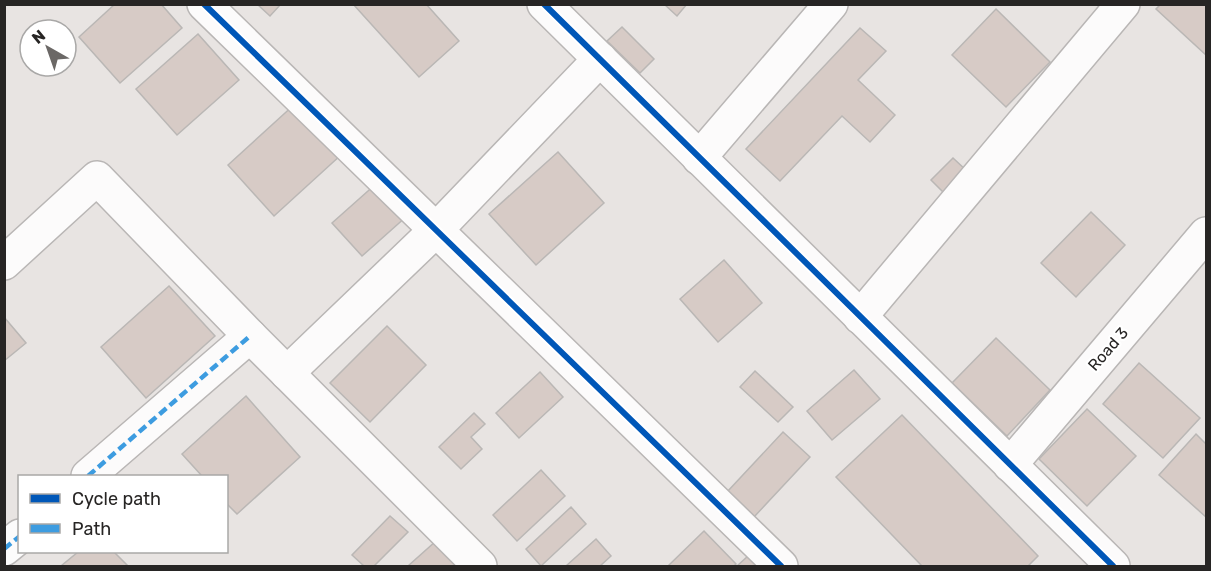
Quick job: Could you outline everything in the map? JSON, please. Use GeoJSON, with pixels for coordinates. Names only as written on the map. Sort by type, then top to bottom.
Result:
{"type":"FeatureCollection","features":[{"type":"Feature","properties":{"kind":"street"},"geometry":{"type":"LineString","coordinates":[[204,4],[781,567]]}},
{"type":"Feature","properties":{"kind":"street"},"geometry":{"type":"LineString","coordinates":[[544,4],[1113,567]]}},
{"type":"Feature","properties":{"kind":"street"},"geometry":{"type":"LineString","coordinates":[[699,158],[831,4]]}},
{"type":"Feature","properties":{"kind":"street"},"geometry":{"type":"LineString","coordinates":[[860,317],[1123,4]]}},
{"type":"Feature","properties":{"kind":"street"},"geometry":{"type":"LineString","coordinates":[[287,373],[435,230],[600,59]]}},
{"type":"Feature","properties":{"kind":"street"},"geometry":{"type":"LineString","coordinates":[[4,263],[97,178],[250,336],[480,567]]}},
{"type":"Feature","properties":{"kind":"street","name":"Road 3"},"geometry":{"type":"LineString","coordinates":[[1010,465],[1206,234]]}},
{"type":"Feature","properties":{"kind":"street"},"geometry":{"type":"LineString","coordinates":[[90,475],[250,336]]}},
{"type":"Feature","properties":{"kind":"street"},"geometry":{"type":"LineString","coordinates":[[4,549],[18,538]]}},
{"type":"Feature","properties":{"kind":"building"},"geometry":{"type":"Polygon","coordinates":[[[115,4],[161,4],[182,28],[120,83],[79,37],[115,4]]]}},
{"type":"Feature","properties":{"kind":"building"},"geometry":{"type":"Polygon","coordinates":[[[257,4],[281,4],[270,16],[257,4]]]}},
{"type":"Feature","properties":{"kind":"building"},"geometry":{"type":"Polygon","coordinates":[[[353,4],[426,4],[459,41],[419,77],[353,4]]]}},
{"type":"Feature","properties":{"kind":"building"},"geometry":{"type":"Polygon","coordinates":[[[664,4],[687,4],[677,16],[664,4]]]}},
{"type":"Feature","properties":{"kind":"building"},"geometry":{"type":"Polygon","coordinates":[[[1161,4],[1206,4],[1206,55],[1156,9],[1161,4]]]}},
{"type":"Feature","properties":{"kind":"building"},"geometry":{"type":"Polygon","coordinates":[[[996,9],[1050,62],[1006,107],[952,55],[996,9]]]}},
{"type":"Feature","properties":{"kind":"building"},"geometry":{"type":"Polygon","coordinates":[[[622,27],[654,59],[640,73],[607,41],[622,27]]]}},
{"type":"Feature","properties":{"kind":"building"},"geometry":{"type":"Polygon","coordinates":[[[860,28],[886,51],[858,80],[895,115],[870,142],[842,116],[780,181],[746,149],[860,28]]]}},
{"type":"Feature","properties":{"kind":"building"},"geometry":{"type":"Polygon","coordinates":[[[198,34],[239,80],[177,135],[136,89],[198,34]]]}},
{"type":"Feature","properties":{"kind":"building"},"geometry":{"type":"Polygon","coordinates":[[[296,103],[342,154],[274,216],[228,165],[296,103]]]}},
{"type":"Feature","properties":{"kind":"building"},"geometry":{"type":"Polygon","coordinates":[[[558,152],[604,203],[536,265],[489,214],[558,152]]]}},
{"type":"Feature","properties":{"kind":"building"},"geometry":{"type":"Polygon","coordinates":[[[953,158],[968,172],[945,194],[931,180],[953,158]]]}},
{"type":"Feature","properties":{"kind":"building"},"geometry":{"type":"Polygon","coordinates":[[[377,183],[407,216],[362,256],[332,223],[377,183]]]}},
{"type":"Feature","properties":{"kind":"building"},"geometry":{"type":"Polygon","coordinates":[[[1091,212],[1125,245],[1076,297],[1041,263],[1091,212]]]}},
{"type":"Feature","properties":{"kind":"building"},"geometry":{"type":"Polygon","coordinates":[[[724,260],[762,303],[718,342],[680,299],[724,260]]]}},
{"type":"Feature","properties":{"kind":"building"},"geometry":{"type":"Polygon","coordinates":[[[169,286],[215,336],[146,398],[101,347],[169,286]]]}},
{"type":"Feature","properties":{"kind":"building"},"geometry":{"type":"Polygon","coordinates":[[[4,317],[26,343],[4,361],[4,317]]]}},
{"type":"Feature","properties":{"kind":"building"},"geometry":{"type":"Polygon","coordinates":[[[387,326],[426,365],[370,422],[330,383],[387,326]]]}},
{"type":"Feature","properties":{"kind":"building"},"geometry":{"type":"Polygon","coordinates":[[[996,338],[1050,390],[1007,436],[952,383],[996,338]]]}},
{"type":"Feature","properties":{"kind":"building"},"geometry":{"type":"Polygon","coordinates":[[[1139,363],[1200,418],[1163,458],[1103,404],[1139,363]]]}},
{"type":"Feature","properties":{"kind":"building"},"geometry":{"type":"Polygon","coordinates":[[[854,370],[880,399],[832,440],[807,411],[854,370]]]}},
{"type":"Feature","properties":{"kind":"building"},"geometry":{"type":"Polygon","coordinates":[[[755,371],[793,407],[778,422],[740,387],[755,371]]]}},
{"type":"Feature","properties":{"kind":"building"},"geometry":{"type":"Polygon","coordinates":[[[540,372],[563,397],[519,438],[496,413],[540,372]]]}},
{"type":"Feature","properties":{"kind":"building"},"geometry":{"type":"Polygon","coordinates":[[[246,396],[300,457],[237,514],[228,505],[228,475],[201,475],[182,454],[246,396]]]}},
{"type":"Feature","properties":{"kind":"building"},"geometry":{"type":"Polygon","coordinates":[[[1087,409],[1136,456],[1087,506],[1039,459],[1087,409]]]}},
{"type":"Feature","properties":{"kind":"building"},"geometry":{"type":"Polygon","coordinates":[[[474,413],[485,424],[471,437],[482,449],[461,469],[439,447],[474,413]]]}},
{"type":"Feature","properties":{"kind":"building"},"geometry":{"type":"Polygon","coordinates":[[[902,415],[1038,556],[1028,566],[922,566],[836,477],[902,415]]]}},
{"type":"Feature","properties":{"kind":"building"},"geometry":{"type":"Polygon","coordinates":[[[783,432],[810,457],[754,517],[727,492],[783,432]]]}},
{"type":"Feature","properties":{"kind":"building"},"geometry":{"type":"Polygon","coordinates":[[[1196,434],[1206,444],[1206,517],[1159,475],[1196,434]]]}},
{"type":"Feature","properties":{"kind":"building"},"geometry":{"type":"Polygon","coordinates":[[[541,470],[565,496],[517,541],[493,515],[541,470]]]}},
{"type":"Feature","properties":{"kind":"building"},"geometry":{"type":"Polygon","coordinates":[[[571,507],[586,524],[541,566],[526,549],[571,507]]]}},
{"type":"Feature","properties":{"kind":"building"},"geometry":{"type":"Polygon","coordinates":[[[390,516],[408,532],[374,566],[364,566],[352,555],[390,516]]]}},
{"type":"Feature","properties":{"kind":"building"},"geometry":{"type":"Polygon","coordinates":[[[704,531],[736,564],[734,566],[668,566],[704,531]]]}},
{"type":"Feature","properties":{"kind":"building"},"geometry":{"type":"Polygon","coordinates":[[[596,539],[611,556],[600,566],[566,566],[596,539]]]}},
{"type":"Feature","properties":{"kind":"building"},"geometry":{"type":"Polygon","coordinates":[[[436,541],[461,566],[408,566],[436,541]]]}},
{"type":"Feature","properties":{"kind":"building"},"geometry":{"type":"Polygon","coordinates":[[[77,553],[115,553],[128,566],[61,566],[77,553]]]}},
{"type":"Feature","properties":{"kind":"building"},"geometry":{"type":"Polygon","coordinates":[[[748,556],[758,566],[737,566],[748,556]]]}},
{"type":"Feature","properties":{"kind":"marked path"},"geometry":{"type":"LineString","coordinates":[[89,475],[250,336]]}},
{"type":"Feature","properties":{"kind":"marked path"},"geometry":{"type":"LineString","coordinates":[[4,549],[18,538]]}},
{"type":"Feature","properties":{"kind":"cycle path"},"geometry":{"type":"LineString","coordinates":[[204,4],[781,566]]}},
{"type":"Feature","properties":{"kind":"cycle path"},"geometry":{"type":"LineString","coordinates":[[544,4],[1113,566]]}}]}
